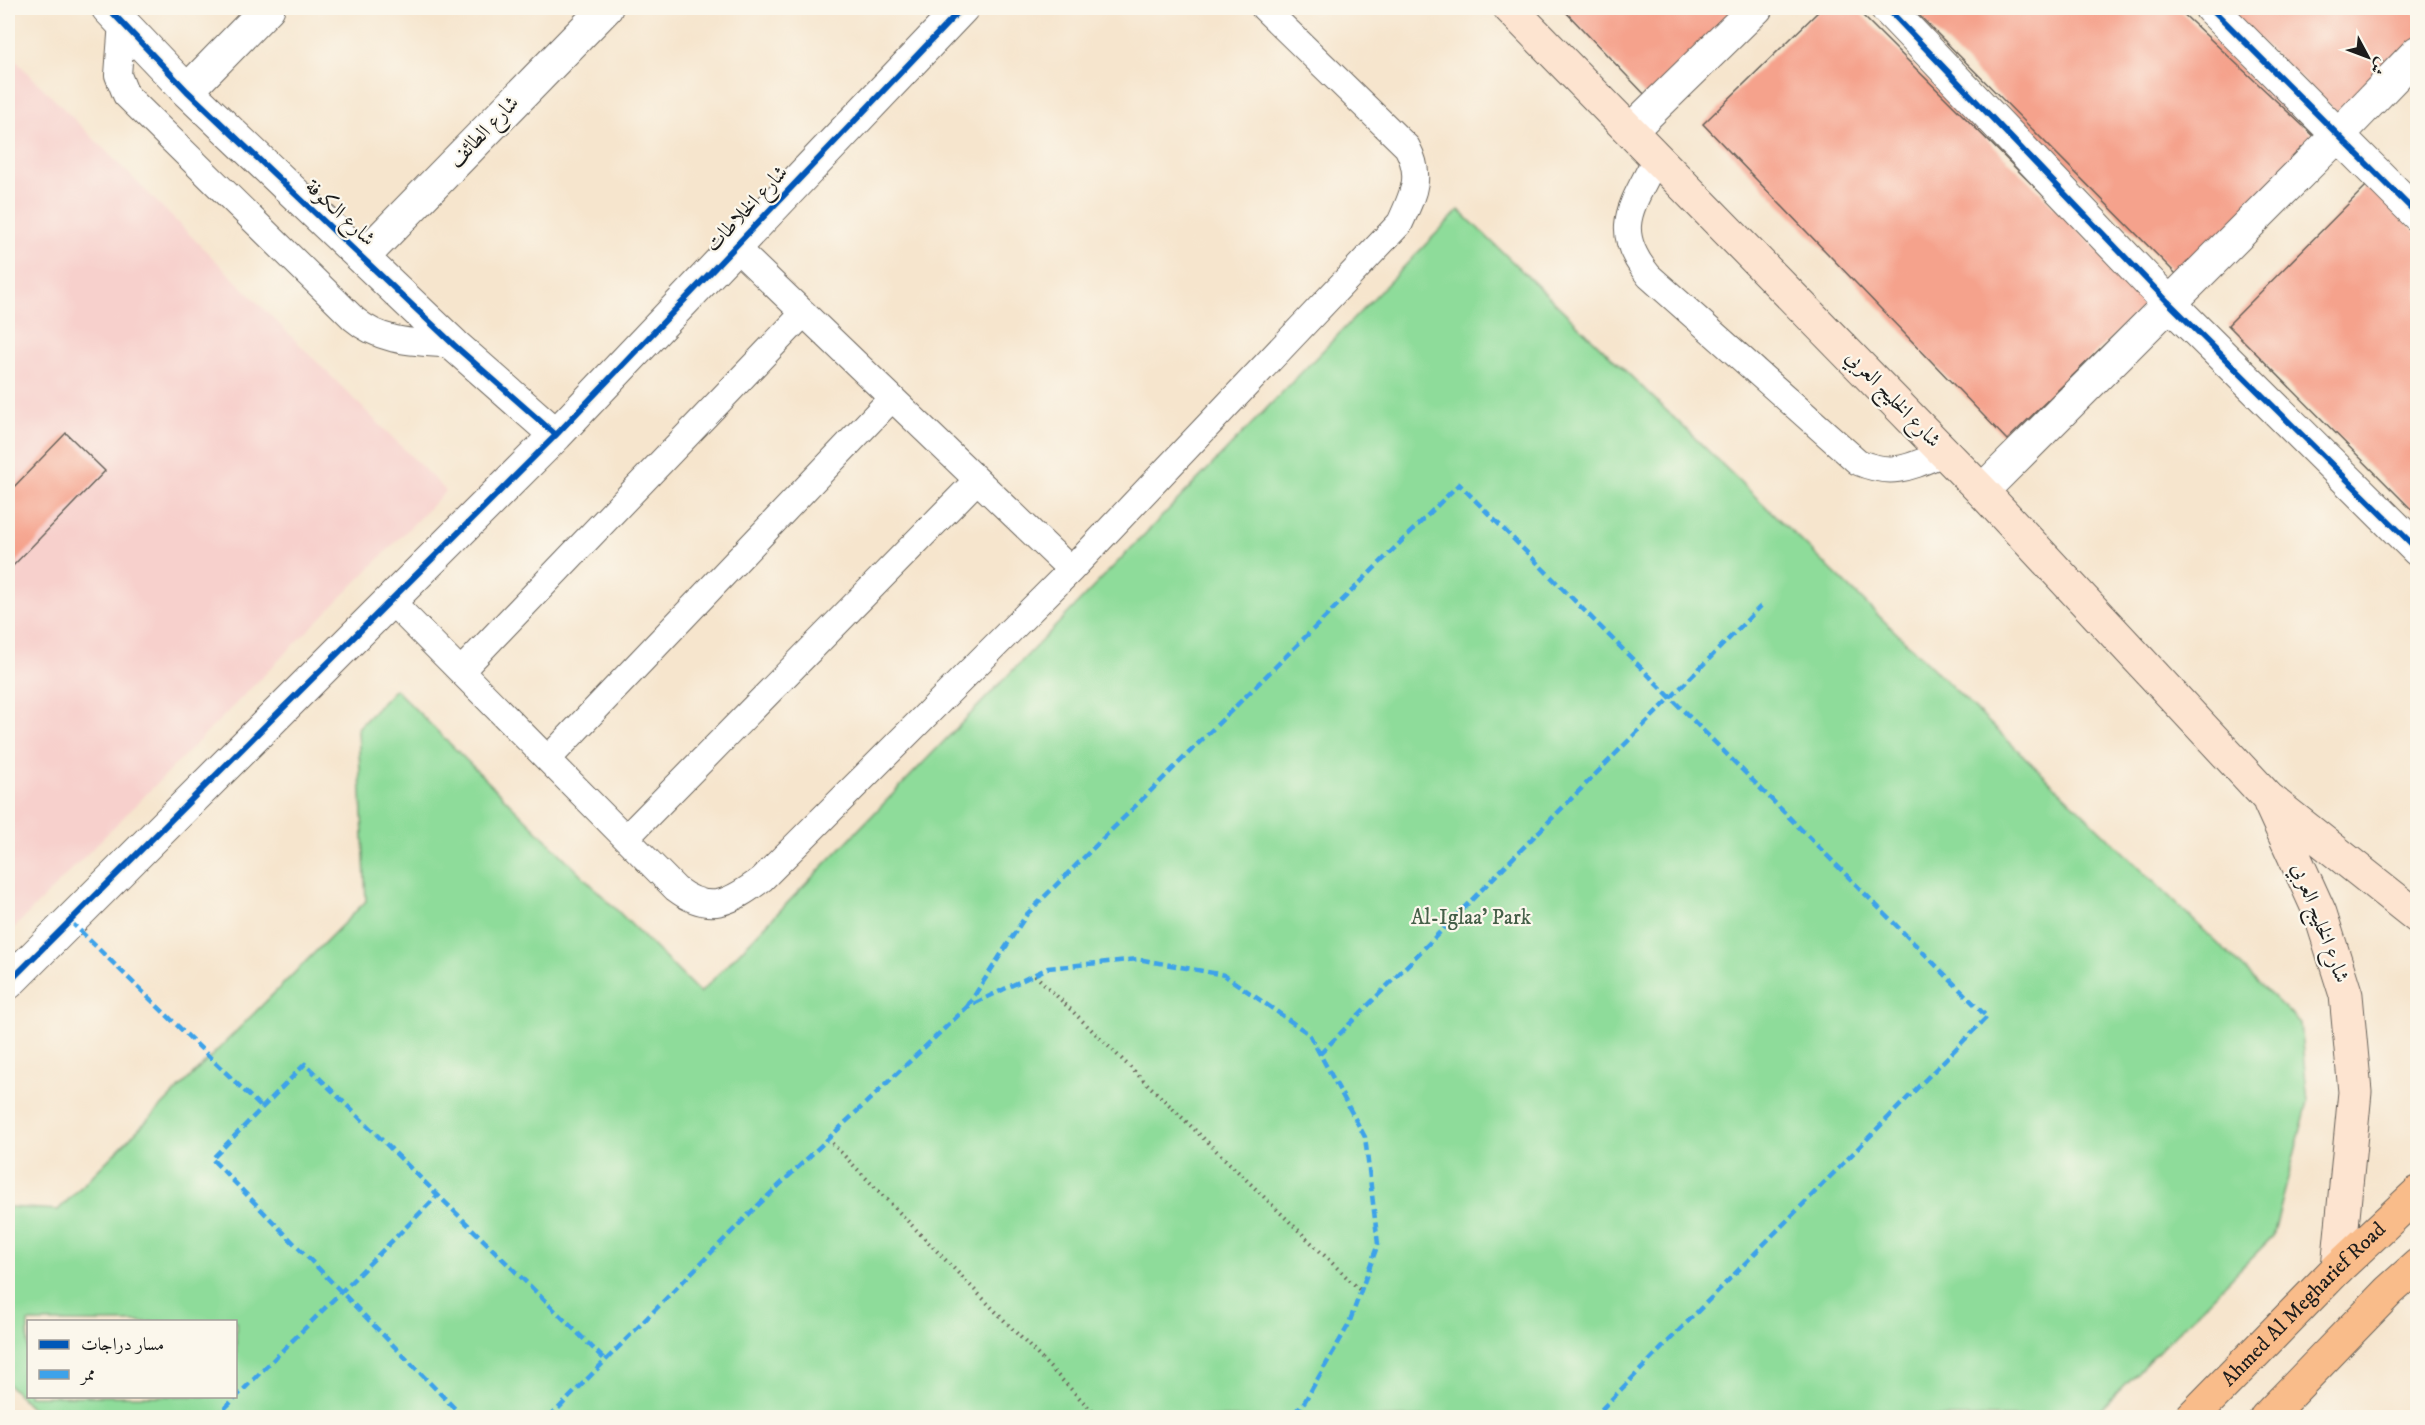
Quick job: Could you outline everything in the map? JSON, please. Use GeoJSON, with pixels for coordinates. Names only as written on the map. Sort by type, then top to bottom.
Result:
{"type":"FeatureCollection","features":[{"type":"Feature","properties":{"kind":"highway","name":"Ahmed Al Megharief Road"},"geometry":{"type":"LineString","coordinates":[[2191,1418],[2338,1268],[2418,1193]]}},
{"type":"Feature","properties":{"kind":"highway"},"geometry":{"type":"LineString","coordinates":[[2266,1418],[2389,1291],[2418,1265]]}},
{"type":"Feature","properties":{"kind":"main road","name":"شارع الخليج العربي"},"geometry":{"type":"LineString","coordinates":[[1510,8],[1982,491],[2268,798],[2418,917]]}},
{"type":"Feature","properties":{"kind":"main road","name":"شارع الخليج العربي"},"geometry":{"type":"LineString","coordinates":[[2268,798],[2320,913],[2346,995],[2355,1092],[2338,1268]]}},
{"type":"Feature","properties":{"kind":"street"},"geometry":{"type":"LineString","coordinates":[[187,91],[267,8]]}},
{"type":"Feature","properties":{"kind":"street","name":"شارع الطائف"},"geometry":{"type":"LineString","coordinates":[[363,257],[606,8]]}},
{"type":"Feature","properties":{"kind":"street","name":"شارع الخلاطات"},"geometry":{"type":"LineString","coordinates":[[8,983],[556,435],[962,8]]}},
{"type":"Feature","properties":{"kind":"street"},"geometry":{"type":"LineString","coordinates":[[1631,130],[1756,8]]}},
{"type":"Feature","properties":{"kind":"street"},"geometry":{"type":"LineString","coordinates":[[1887,8],[2168,302],[2418,550]]}},
{"type":"Feature","properties":{"kind":"street"},"geometry":{"type":"LineString","coordinates":[[2211,8],[2418,215]]}},
{"type":"Feature","properties":{"kind":"street","name":"شارع الكوفة"},"geometry":{"type":"LineString","coordinates":[[115,15],[187,91],[454,345],[556,435]]}},
{"type":"Feature","properties":{"kind":"street"},"geometry":{"type":"LineString","coordinates":[[1982,491],[2418,52]]}},
{"type":"Feature","properties":{"kind":"lane"},"geometry":{"type":"LineString","coordinates":[[390,600],[626,838],[692,901],[706,904],[739,896],[762,879],[1071,570],[1400,223],[1411,199],[1416,179],[1416,163],[1407,147],[1264,8]]}},
{"type":"Feature","properties":{"kind":"lane"},"geometry":{"type":"LineString","coordinates":[[115,15],[118,75],[126,95],[354,319],[367,331],[389,339],[454,345]]}},
{"type":"Feature","properties":{"kind":"lane"},"geometry":{"type":"LineString","coordinates":[[1657,156],[1628,219],[1627,231],[1629,246],[1649,276],[1858,462],[1875,469],[1890,471],[1909,467],[1944,453]]}},
{"type":"Feature","properties":{"kind":"lane"},"geometry":{"type":"LineString","coordinates":[[735,247],[1071,570]]}},
{"type":"Feature","properties":{"kind":"lane"},"geometry":{"type":"LineString","coordinates":[[460,672],[804,313]]}},
{"type":"Feature","properties":{"kind":"lane"},"geometry":{"type":"LineString","coordinates":[[548,759],[892,398]]}},
{"type":"Feature","properties":{"kind":"lane"},"geometry":{"type":"LineString","coordinates":[[626,838],[977,480]]}},
{"type":"Feature","properties":{"kind":"path"},"geometry":{"type":"LineString","coordinates":[[1035,975],[1361,1291]]}},
{"type":"Feature","properties":{"kind":"path"},"geometry":{"type":"LineString","coordinates":[[828,1139],[1099,1418]]}},
{"type":"Feature","properties":{"kind":"shaded area"},"geometry":{"type":"Polygon","coordinates":[[[8,53],[446,491],[8,934],[8,53]]]}},
{"type":"Feature","properties":{"kind":"green space","name":"Al-Iglaa' Park"},"geometry":{"type":"Polygon","coordinates":[[[1459,210],[2300,1023],[2308,1102],[2273,1236],[2093,1417],[42,1418],[8,1384],[8,1207],[58,1210],[366,901],[358,728],[395,689],[700,993],[1459,210]]]}},
{"type":"Feature","properties":{"kind":"building"},"geometry":{"type":"Polygon","coordinates":[[[1562,8],[1747,8],[1650,100],[1562,8]]]}},
{"type":"Feature","properties":{"kind":"building"},"geometry":{"type":"Polygon","coordinates":[[[1822,8],[1855,8],[2149,301],[2007,440],[1703,124],[1822,8]]]}},
{"type":"Feature","properties":{"kind":"building"},"geometry":{"type":"Polygon","coordinates":[[[1912,8],[2177,8],[2318,140],[2181,279],[1912,8]]]}},
{"type":"Feature","properties":{"kind":"building"},"geometry":{"type":"Polygon","coordinates":[[[2225,8],[2410,8],[2418,15],[2418,38],[2343,118],[2225,8]]]}},
{"type":"Feature","properties":{"kind":"building"},"geometry":{"type":"Polygon","coordinates":[[[2370,182],[2418,235],[2418,516],[2228,325],[2370,182]]]}},
{"type":"Feature","properties":{"kind":"building"},"geometry":{"type":"Polygon","coordinates":[[[66,433],[105,471],[8,571],[8,493],[66,433]]]}},
{"type":"Feature","properties":{"kind":"marked path"},"geometry":{"type":"LineString","coordinates":[[967,1007],[1027,914],[1459,484],[1987,1017],[1593,1418]]}},
{"type":"Feature","properties":{"kind":"marked path"},"geometry":{"type":"LineString","coordinates":[[1320,1054],[1761,606]]}},
{"type":"Feature","properties":{"kind":"marked path"},"geometry":{"type":"LineString","coordinates":[[70,921],[262,1108]]}},
{"type":"Feature","properties":{"kind":"marked path"},"geometry":{"type":"LineString","coordinates":[[549,1418],[753,1210],[967,1007],[1048,968],[1138,959],[1224,975],[1309,1034],[1365,1137],[1378,1244],[1348,1326],[1305,1401],[1290,1418]]}},
{"type":"Feature","properties":{"kind":"marked path"},"geometry":{"type":"LineString","coordinates":[[464,1418],[212,1159],[305,1064],[605,1360]]}},
{"type":"Feature","properties":{"kind":"marked path"},"geometry":{"type":"LineString","coordinates":[[237,1396],[438,1195]]}},
{"type":"Feature","properties":{"kind":"marked path"},"geometry":{"type":"LineString","coordinates":[[215,1418],[235,1398]]}},
{"type":"Feature","properties":{"kind":"marked path"},"geometry":{"type":"LineString","coordinates":[[1299,1408],[1319,1418]]}},
{"type":"Feature","properties":{"kind":"cycle path"},"geometry":{"type":"LineString","coordinates":[[108,8],[187,91],[454,345],[556,435]]}},
{"type":"Feature","properties":{"kind":"cycle path"},"geometry":{"type":"LineString","coordinates":[[8,983],[556,435],[962,8]]}},
{"type":"Feature","properties":{"kind":"cycle path"},"geometry":{"type":"LineString","coordinates":[[1887,8],[2168,302],[2418,550]]}},
{"type":"Feature","properties":{"kind":"cycle path"},"geometry":{"type":"LineString","coordinates":[[2211,8],[2418,215]]}}]}
